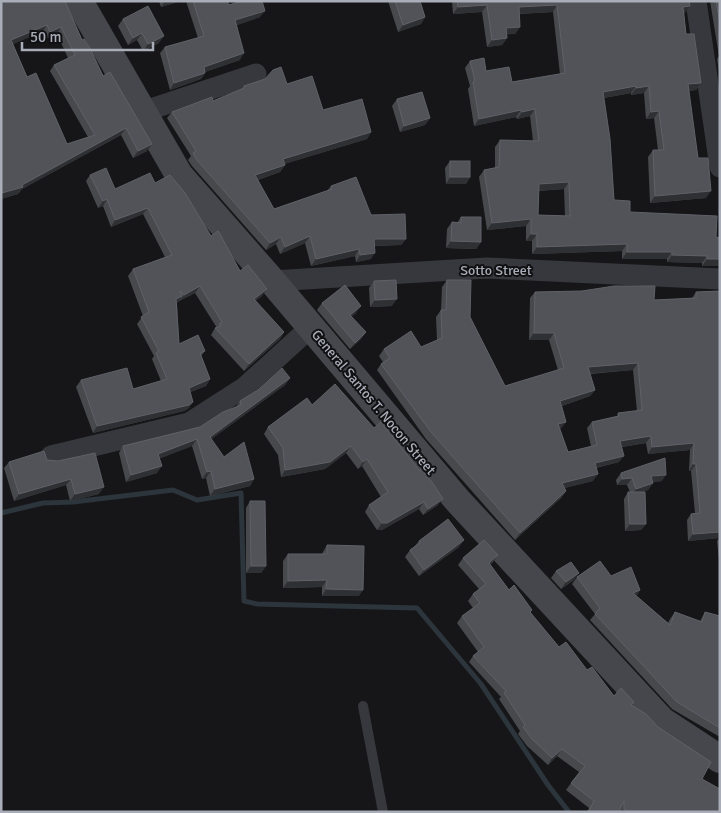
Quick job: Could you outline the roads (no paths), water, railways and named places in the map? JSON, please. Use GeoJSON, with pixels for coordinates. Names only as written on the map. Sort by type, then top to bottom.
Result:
{"type":"FeatureCollection","features":[{"type":"Feature","properties":{"kind":"main road","name":"General Santos T. Nocon Street"},"geometry":{"type":"LineString","coordinates":[[79,1],[179,175],[272,281],[458,501],[662,721],[720,759]]}},
{"type":"Feature","properties":{"kind":"street"},"geometry":{"type":"LineString","coordinates":[[696,1],[720,167]]}},
{"type":"Feature","properties":{"kind":"street"},"geometry":{"type":"LineString","coordinates":[[142,112],[256,74]]}},
{"type":"Feature","properties":{"kind":"street","name":"Sotto Street"},"geometry":{"type":"LineString","coordinates":[[272,281],[487,268],[720,279]]}},
{"type":"Feature","properties":{"kind":"street"},"geometry":{"type":"LineString","coordinates":[[51,456],[188,423],[245,387],[311,327]]}},
{"type":"Feature","properties":{"kind":"lane"},"geometry":{"type":"LineString","coordinates":[[363,706],[383,812]]}},
{"type":"Feature","properties":{"kind":"waterway"},"geometry":{"type":"LineString","coordinates":[[1,513],[43,503],[73,502],[173,490],[197,500],[241,493],[244,601],[257,604],[417,608],[481,684],[548,785],[569,812]]}}]}
